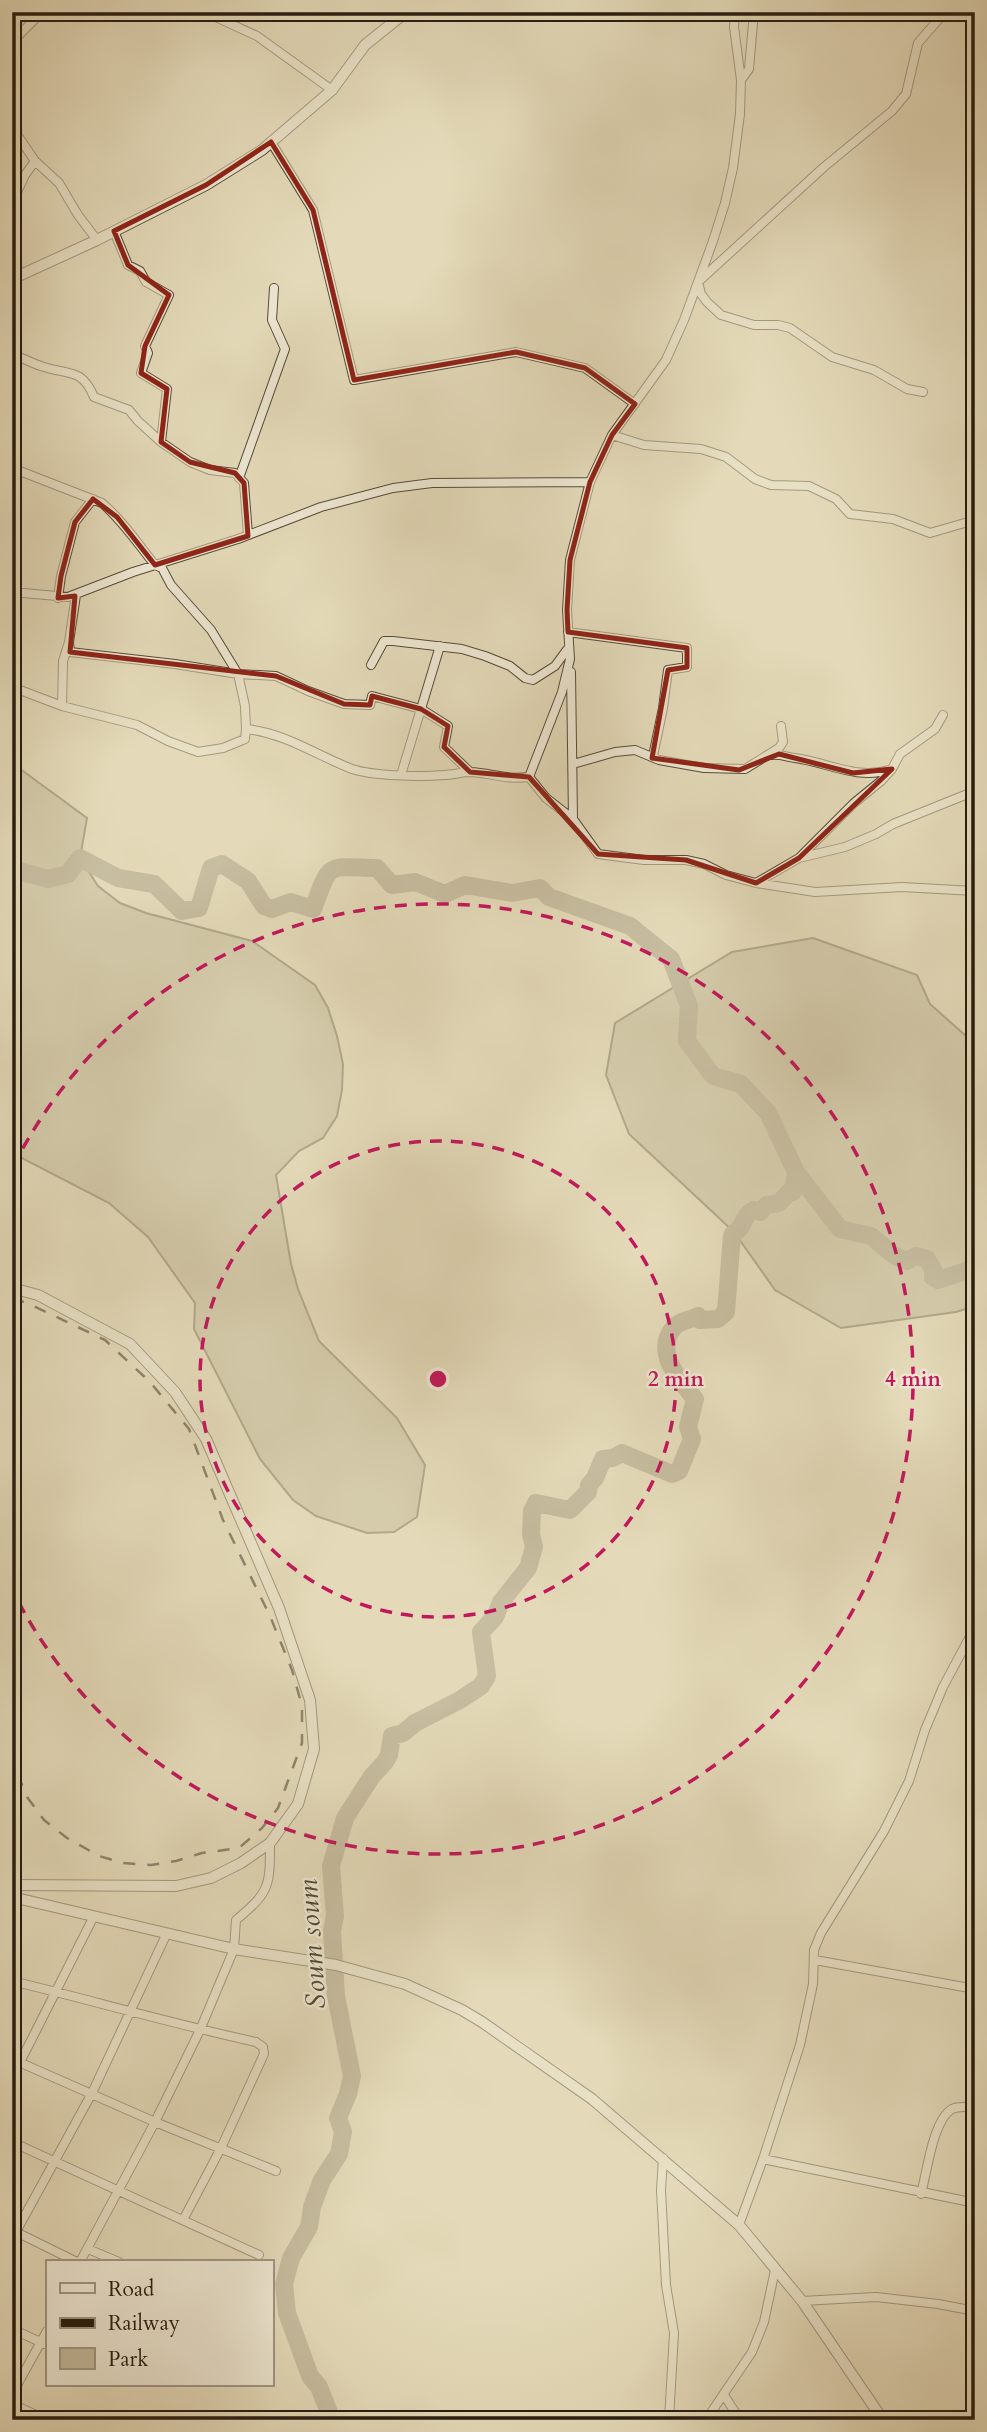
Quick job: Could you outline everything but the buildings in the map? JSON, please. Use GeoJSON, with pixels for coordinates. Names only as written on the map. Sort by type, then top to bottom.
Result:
{"type":"FeatureCollection","features":[{"type":"Feature","properties":{"kind":"street"},"geometry":{"type":"LineString","coordinates":[[12,42],[42,12]]}},
{"type":"Feature","properties":{"kind":"street"},"geometry":{"type":"LineString","coordinates":[[205,12],[257,36],[332,90]]}},
{"type":"Feature","properties":{"kind":"street"},"geometry":{"type":"LineString","coordinates":[[229,22],[236,12]]}},
{"type":"Feature","properties":{"kind":"street"},"geometry":{"type":"LineString","coordinates":[[573,819],[570,646],[566,610],[570,560],[590,482],[612,435],[666,360],[713,241],[733,168],[740,114],[741,80],[734,27],[735,12]]}},
{"type":"Feature","properties":{"kind":"street"},"geometry":{"type":"LineString","coordinates":[[741,80],[748,69],[754,12]]}},
{"type":"Feature","properties":{"kind":"street"},"geometry":{"type":"LineString","coordinates":[[698,282],[824,167],[892,111],[906,94],[918,43],[945,12]]}},
{"type":"Feature","properties":{"kind":"street"},"geometry":{"type":"LineString","coordinates":[[12,279],[114,232],[206,185],[271,142],[332,90],[365,45],[400,14]]}},
{"type":"Feature","properties":{"kind":"street"},"geometry":{"type":"LineString","coordinates":[[12,127],[35,161],[59,183],[97,240]]}},
{"type":"Feature","properties":{"kind":"street"},"geometry":{"type":"LineString","coordinates":[[271,142],[313,210],[354,380],[516,352],[585,368],[635,404]]}},
{"type":"Feature","properties":{"kind":"street"},"geometry":{"type":"LineString","coordinates":[[12,203],[35,161]]}},
{"type":"Feature","properties":{"kind":"street"},"geometry":{"type":"LineString","coordinates":[[114,232],[128,265],[140,271],[146,282],[169,295],[145,346],[148,353],[141,373],[167,389],[161,442]]}},
{"type":"Feature","properties":{"kind":"street"},"geometry":{"type":"LineString","coordinates":[[698,282],[701,294],[713,310],[721,315],[754,325],[789,328],[832,357],[874,370],[906,389],[923,393]]}},
{"type":"Feature","properties":{"kind":"street"},"geometry":{"type":"LineString","coordinates":[[239,478],[285,349],[272,320],[274,288]]}},
{"type":"Feature","properties":{"kind":"street"},"geometry":{"type":"LineString","coordinates":[[12,354],[45,368],[82,377],[94,397],[129,411],[161,442],[190,462],[210,470],[235,473],[244,483],[248,535]]}},
{"type":"Feature","properties":{"kind":"street"},"geometry":{"type":"LineString","coordinates":[[612,435],[644,445],[701,449],[726,457],[755,479],[771,485],[809,486],[836,499],[850,514],[893,519],[930,533],[975,520]]}},
{"type":"Feature","properties":{"kind":"street"},"geometry":{"type":"LineString","coordinates":[[12,468],[102,503],[117,517],[155,565],[162,568],[171,585],[211,629],[238,674],[245,706],[246,739],[223,748],[198,752],[168,741],[138,725],[62,706],[12,687]]}},
{"type":"Feature","properties":{"kind":"street"},"geometry":{"type":"LineString","coordinates":[[12,592],[58,598],[76,595],[321,507],[393,488],[432,482],[590,482]]}},
{"type":"Feature","properties":{"kind":"street"},"geometry":{"type":"LineString","coordinates":[[58,598],[75,522],[93,499]]}},
{"type":"Feature","properties":{"kind":"street"},"geometry":{"type":"LineString","coordinates":[[62,706],[63,661],[69,642],[76,595]]}},
{"type":"Feature","properties":{"kind":"street"},"geometry":{"type":"LineString","coordinates":[[568,632],[687,648],[687,667],[668,670],[653,756]]}},
{"type":"Feature","properties":{"kind":"street"},"geometry":{"type":"LineString","coordinates":[[371,665],[384,641],[440,646],[485,656],[510,666],[525,678],[533,680],[555,666],[570,646]]}},
{"type":"Feature","properties":{"kind":"street"},"geometry":{"type":"LineString","coordinates":[[69,642],[70,652],[238,674],[276,676],[344,704],[370,705],[372,696],[421,709],[448,726],[444,747],[470,772]]}},
{"type":"Feature","properties":{"kind":"street"},"geometry":{"type":"LineString","coordinates":[[401,775],[440,646]]}},
{"type":"Feature","properties":{"kind":"street"},"geometry":{"type":"LineString","coordinates":[[530,777],[562,692],[570,659]]}},
{"type":"Feature","properties":{"kind":"street"},"geometry":{"type":"LineString","coordinates":[[799,858],[815,840],[881,781],[900,754],[935,729],[943,715]]}},
{"type":"Feature","properties":{"kind":"street"},"geometry":{"type":"LineString","coordinates":[[573,764],[635,750],[659,760],[704,768],[739,770],[779,748],[783,742],[781,726]]}},
{"type":"Feature","properties":{"kind":"street"},"geometry":{"type":"LineString","coordinates":[[246,729],[264,731],[310,748],[354,770],[401,775],[442,776],[470,772],[501,778],[530,777]]}},
{"type":"Feature","properties":{"kind":"street"},"geometry":{"type":"LineString","coordinates":[[768,755],[783,755],[853,773],[892,769]]}},
{"type":"Feature","properties":{"kind":"street"},"geometry":{"type":"LineString","coordinates":[[530,777],[546,797],[573,819],[598,854],[644,860],[686,860],[756,883],[815,892],[902,887],[975,891]]}},
{"type":"Feature","properties":{"kind":"street"},"geometry":{"type":"LineString","coordinates":[[756,883],[799,858],[845,847],[893,824],[975,791]]}},
{"type":"Feature","properties":{"kind":"street"},"geometry":{"type":"LineString","coordinates":[[12,1288],[38,1295],[130,1344],[175,1392],[206,1439],[279,1608],[310,1700],[314,1749],[298,1804],[270,1843],[241,1863],[211,1878],[176,1886],[12,1885]]}},
{"type":"Feature","properties":{"kind":"street"},"geometry":{"type":"LineString","coordinates":[[739,2225],[800,2045],[815,1961],[814,1950],[821,1933],[884,1831],[909,1781],[925,1730],[943,1688],[975,1627]]}},
{"type":"Feature","properties":{"kind":"street"},"geometry":{"type":"LineString","coordinates":[[80,2260],[88,2249],[155,2122],[200,2030],[234,1949],[236,1920],[258,1902],[270,1879],[270,1843]]}},
{"type":"Feature","properties":{"kind":"street"},"geometry":{"type":"LineString","coordinates":[[12,1897],[234,1949],[336,1965],[405,1984],[462,2010],[592,2099],[739,2225],[802,2301],[886,2419]]}},
{"type":"Feature","properties":{"kind":"street"},"geometry":{"type":"LineString","coordinates":[[12,2078],[17,2061],[57,1992],[94,1916]]}},
{"type":"Feature","properties":{"kind":"street"},"geometry":{"type":"LineString","coordinates":[[73,2260],[13,2234],[92,2093],[167,1933]]}},
{"type":"Feature","properties":{"kind":"street"},"geometry":{"type":"LineString","coordinates":[[815,1961],[975,1989]]}},
{"type":"Feature","properties":{"kind":"street"},"geometry":{"type":"LineString","coordinates":[[12,1981],[256,2042],[262,2048],[264,2054],[221,2148],[183,2220]]}},
{"type":"Feature","properties":{"kind":"street"},"geometry":{"type":"LineString","coordinates":[[17,2061],[155,2122],[276,2171]]}},
{"type":"Feature","properties":{"kind":"street"},"geometry":{"type":"LineString","coordinates":[[921,2194],[938,2127],[945,2115],[955,2108],[975,2108]]}},
{"type":"Feature","properties":{"kind":"street"},"geometry":{"type":"LineString","coordinates":[[12,2142],[259,2255]]}},
{"type":"Feature","properties":{"kind":"street"},"geometry":{"type":"LineString","coordinates":[[663,2158],[666,2285],[674,2333],[669,2420]]}},
{"type":"Feature","properties":{"kind":"street"},"geometry":{"type":"LineString","coordinates":[[763,2159],[921,2194],[975,2203]]}},
{"type":"Feature","properties":{"kind":"street"},"geometry":{"type":"LineString","coordinates":[[88,2249],[114,2260]]}},
{"type":"Feature","properties":{"kind":"street"},"geometry":{"type":"LineString","coordinates":[[706,2420],[752,2352],[764,2322],[775,2270]]}},
{"type":"Feature","properties":{"kind":"street"},"geometry":{"type":"LineString","coordinates":[[802,2301],[876,2297],[975,2311]]}},
{"type":"Feature","properties":{"kind":"street"},"geometry":{"type":"LineString","coordinates":[[12,2329],[44,2344],[12,2394]]}},
{"type":"Feature","properties":{"kind":"street"},"geometry":{"type":"LineString","coordinates":[[724,2395],[740,2420]]}},
{"type":"Feature","properties":{"kind":"street"},"geometry":{"type":"LineString","coordinates":[[12,2404],[47,2420]]}},
{"type":"Feature","properties":{"kind":"highlighted area"},"geometry":{"type":"Polygon","coordinates":[[[271,142],[313,210],[354,380],[516,352],[585,368],[635,404],[612,435],[590,482],[570,560],[568,632],[687,648],[687,667],[668,670],[652,758],[739,770],[779,754],[853,773],[892,769],[799,858],[756,883],[686,860],[598,854],[529,777],[470,772],[444,747],[448,726],[421,709],[372,696],[370,705],[344,704],[276,676],[70,652],[75,596],[58,598],[61,576],[75,522],[93,499],[117,517],[155,565],[248,536],[244,483],[235,473],[190,462],[161,442],[167,389],[141,373],[145,346],[169,295],[128,265],[114,231],[206,185],[271,142]]]}},
{"type":"Feature","properties":{"kind":"green space"},"geometry":{"type":"Polygon","coordinates":[[[12,763],[87,818],[80,858],[98,886],[120,903],[146,913],[252,941],[315,985],[328,1008],[343,1064],[337,1116],[323,1138],[299,1151],[276,1175],[291,1264],[319,1341],[397,1418],[425,1465],[417,1517],[394,1532],[367,1533],[316,1516],[293,1500],[260,1459],[194,1329],[195,1303],[148,1237],[109,1203],[12,1153],[12,763]]]}},
{"type":"Feature","properties":{"kind":"green space"},"geometry":{"type":"Polygon","coordinates":[[[813,938],[917,975],[930,1004],[975,1044],[975,1306],[956,1312],[841,1328],[775,1290],[734,1232],[629,1134],[606,1075],[615,1023],[732,952],[813,938]]]}},
{"type":"Feature","properties":{"kind":"waterway"},"geometry":{"type":"LineString","coordinates":[[12,869],[48,879],[68,874],[80,858],[118,878],[154,884],[182,911],[199,908],[211,868],[222,864],[248,881],[264,906],[272,909],[291,902],[313,909],[328,874],[333,870],[348,867],[377,868],[392,885],[415,882],[445,894],[465,885],[512,893],[540,888],[549,897],[630,926],[671,959],[689,1006],[687,1041],[713,1076],[741,1084],[768,1113],[796,1172],[840,1229],[871,1236],[895,1256],[907,1261],[916,1256],[927,1259],[934,1271],[933,1277],[938,1280],[966,1271],[975,1264]]}},
{"type":"Feature","properties":{"kind":"waterway","name":"Soum soum"},"geometry":{"type":"LineString","coordinates":[[332,2420],[319,2387],[310,2376],[287,2313],[284,2284],[291,2258],[309,2227],[312,2207],[322,2180],[339,2154],[343,2132],[338,2118],[352,2076],[336,1996],[332,1931],[335,1916],[331,1866],[345,1818],[372,1776],[385,1762],[392,1736],[403,1733],[415,1723],[481,1686],[487,1676],[481,1632],[495,1617],[501,1602],[528,1568],[534,1547],[531,1534],[532,1511],[536,1503],[570,1510],[588,1492],[603,1459],[622,1453],[672,1474],[679,1471],[692,1439],[688,1427],[695,1399],[671,1365],[666,1346],[668,1336],[674,1327],[683,1321],[698,1316],[700,1320],[718,1319],[726,1312],[732,1235],[750,1212],[760,1212],[767,1205],[779,1203],[789,1192],[793,1192],[796,1172]]}},
{"type":"Feature","properties":{"kind":"railway"},"geometry":{"type":"LineString","coordinates":[[12,1300],[25,1302],[105,1340],[150,1382],[189,1429],[223,1520],[270,1616],[292,1670],[302,1706],[302,1743],[278,1808],[262,1828],[239,1848],[202,1853],[176,1861],[151,1865],[123,1863],[99,1856],[67,1838],[44,1820],[27,1797],[12,1761]]}}]}
